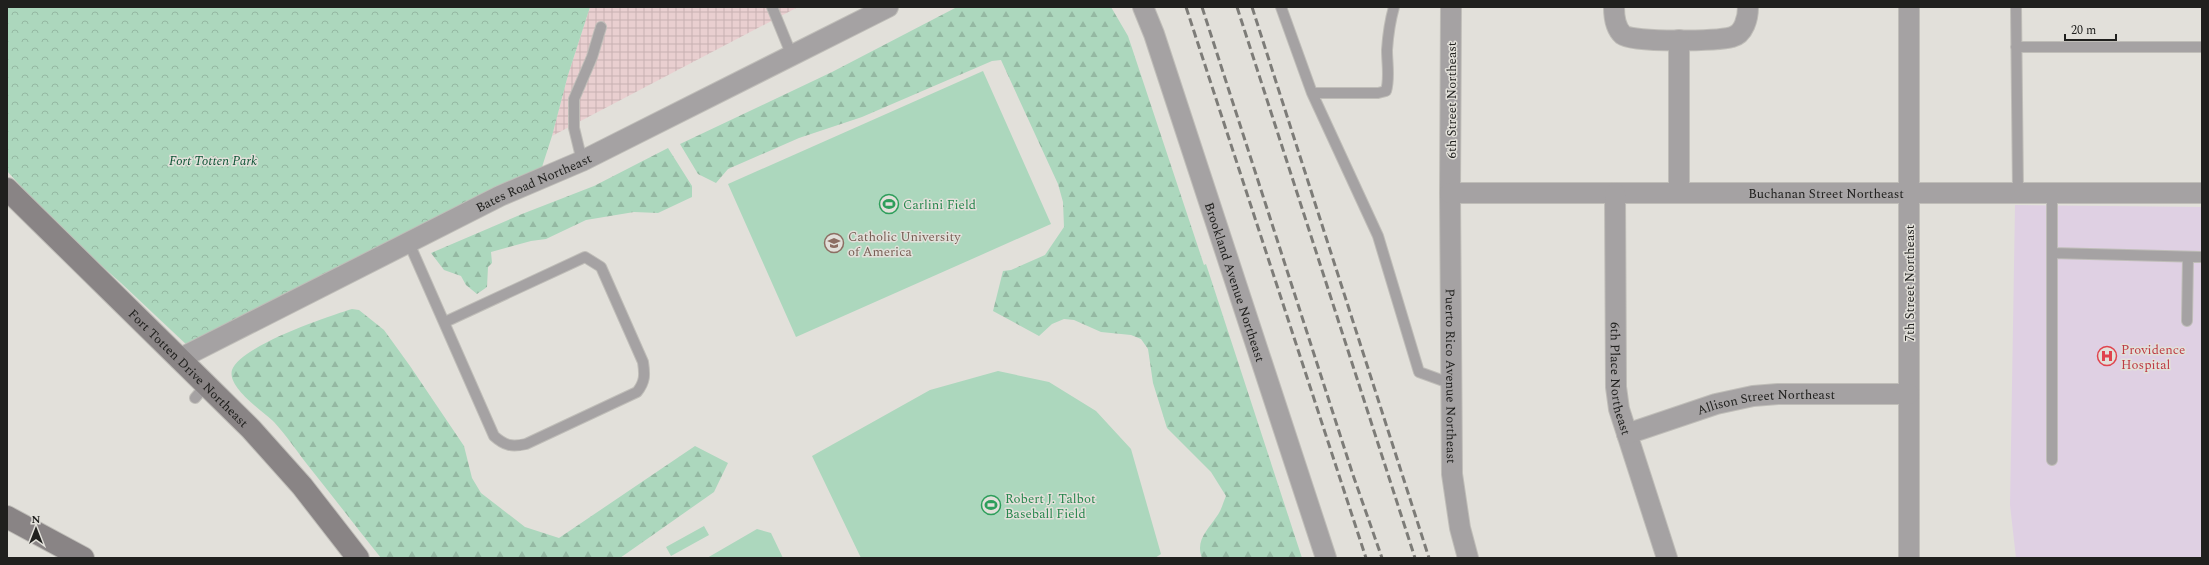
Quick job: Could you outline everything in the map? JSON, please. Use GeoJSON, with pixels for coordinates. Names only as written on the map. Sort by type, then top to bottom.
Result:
{"type":"FeatureCollection","features":[{"type":"Feature","properties":{"kind":"street","name":"Bates Road Northeast"},"geometry":{"type":"LineString","coordinates":[[179,359],[500,196],[582,161],[888,7]]}},
{"type":"Feature","properties":{"kind":"street","name":"Brookland Avenue Northeast"},"geometry":{"type":"LineString","coordinates":[[1143,7],[1154,34],[1203,181],[1326,558]]}},
{"type":"Feature","properties":{"kind":"street","name":"6th Street Northeast"},"geometry":{"type":"LineString","coordinates":[[1450,193],[1451,7]]}},
{"type":"Feature","properties":{"kind":"street"},"geometry":{"type":"LineString","coordinates":[[1614,7],[1616,25],[1623,35],[1635,39],[1679,40],[1733,37],[1744,28],[1748,7]]}},
{"type":"Feature","properties":{"kind":"street","name":"7th Street Northeast"},"geometry":{"type":"LineString","coordinates":[[1909,7],[1910,558]]}},
{"type":"Feature","properties":{"kind":"street"},"geometry":{"type":"LineString","coordinates":[[1679,40],[1679,193]]}},
{"type":"Feature","properties":{"kind":"street","name":"Fort Totten Drive Northeast"},"geometry":{"type":"LineString","coordinates":[[7,189],[179,359],[200,392],[289,471],[358,558]]}},
{"type":"Feature","properties":{"kind":"street","name":"Buchanan Street Northeast"},"geometry":{"type":"LineString","coordinates":[[1450,193],[2202,193]]}},
{"type":"Feature","properties":{"kind":"street","name":"Puerto Rico Avenue Northeast"},"geometry":{"type":"LineString","coordinates":[[1450,193],[1453,482],[1460,528],[1468,558]]}},
{"type":"Feature","properties":{"kind":"street","name":"6th Place Northeast"},"geometry":{"type":"LineString","coordinates":[[1615,193],[1615,374],[1618,401],[1667,558]]}},
{"type":"Feature","properties":{"kind":"street","name":"Allison Street Northeast"},"geometry":{"type":"LineString","coordinates":[[1628,434],[1716,404],[1747,397],[1778,394],[1909,394]]}},
{"type":"Feature","properties":{"kind":"street"},"geometry":{"type":"LineString","coordinates":[[7,517],[83,558]]}},
{"type":"Feature","properties":{"kind":"lane"},"geometry":{"type":"LineString","coordinates":[[772,7],[792,56]]}},
{"type":"Feature","properties":{"kind":"lane"},"geometry":{"type":"LineString","coordinates":[[1281,7],[1312,93],[1378,236],[1419,372],[1452,384]]}},
{"type":"Feature","properties":{"kind":"lane"},"geometry":{"type":"LineString","coordinates":[[1312,93],[1378,93],[1386,91],[1388,83],[1387,50],[1390,21],[1394,7]]}},
{"type":"Feature","properties":{"kind":"lane"},"geometry":{"type":"LineString","coordinates":[[2016,7],[2018,192]]}},
{"type":"Feature","properties":{"kind":"lane"},"geometry":{"type":"LineString","coordinates":[[582,161],[574,128],[574,99],[592,57],[601,27]]}},
{"type":"Feature","properties":{"kind":"lane"},"geometry":{"type":"LineString","coordinates":[[2016,47],[2202,47]]}},
{"type":"Feature","properties":{"kind":"lane"},"geometry":{"type":"LineString","coordinates":[[2052,192],[2052,460]]}},
{"type":"Feature","properties":{"kind":"lane"},"geometry":{"type":"LineString","coordinates":[[408,243],[445,322],[494,436],[504,444],[515,446],[526,444],[637,392],[643,385],[646,376],[643,362],[601,267],[585,257],[445,322]]}},
{"type":"Feature","properties":{"kind":"lane"},"geometry":{"type":"LineString","coordinates":[[2052,253],[2202,257]]}},
{"type":"Feature","properties":{"kind":"lane"},"geometry":{"type":"LineString","coordinates":[[2187,321],[2188,256]]}},
{"type":"Feature","properties":{"kind":"shaded area"},"geometry":{"type":"Polygon","coordinates":[[[590,7],[798,7],[552,136],[568,75],[590,7]]]}},
{"type":"Feature","properties":{"kind":"shaded area","name":"Providence Hospital"},"geometry":{"type":"Polygon","coordinates":[[[2015,205],[2202,207],[2202,558],[2016,558],[2010,505],[2015,205]]]}},
{"type":"Feature","properties":{"kind":"green space","name":"Fort Totten Park"},"geometry":{"type":"Polygon","coordinates":[[[7,7],[590,7],[568,75],[542,167],[461,211],[189,347],[56,225],[7,171],[7,7]]]}},
{"type":"Feature","properties":{"kind":"green space"},"geometry":{"type":"Polygon","coordinates":[[[957,7],[1111,7],[1128,36],[1204,265],[1206,264],[1302,558],[1202,558],[1200,552],[1201,540],[1220,512],[1226,496],[1211,472],[1167,428],[1153,383],[1148,349],[1141,339],[1131,335],[1101,332],[1074,320],[1064,319],[1052,324],[1039,336],[993,311],[1003,271],[1011,270],[1045,255],[1064,227],[1063,202],[1058,184],[1001,60],[992,61],[862,117],[799,138],[728,169],[716,183],[698,174],[680,144],[832,72],[957,7]]]}},
{"type":"Feature","properties":{"kind":"green space","name":"Carlini Field"},"geometry":{"type":"Polygon","coordinates":[[[983,71],[1051,224],[796,337],[728,184],[983,71]]]}},
{"type":"Feature","properties":{"kind":"green space"},"geometry":{"type":"Polygon","coordinates":[[[668,148],[692,186],[692,197],[658,213],[634,212],[586,220],[546,239],[531,241],[491,252],[492,263],[488,267],[487,287],[477,294],[466,285],[461,276],[444,270],[431,253],[522,214],[594,186],[668,148]]]}},
{"type":"Feature","properties":{"kind":"green space"},"geometry":{"type":"Polygon","coordinates":[[[352,309],[359,310],[384,330],[410,366],[464,446],[472,478],[481,493],[525,527],[559,538],[695,446],[728,463],[714,492],[620,558],[381,558],[274,422],[247,399],[235,384],[232,377],[232,370],[239,361],[251,351],[286,333],[352,309]]]}},
{"type":"Feature","properties":{"kind":"green space","name":"Robert J. Talbot Baseball Field"},"geometry":{"type":"Polygon","coordinates":[[[998,371],[1049,382],[1096,411],[1131,449],[1161,554],[1155,558],[861,558],[812,456],[930,390],[998,371]]]}},
{"type":"Feature","properties":{"kind":"green space"},"geometry":{"type":"Polygon","coordinates":[[[704,526],[709,535],[671,556],[666,547],[704,526]]]}},
{"type":"Feature","properties":{"kind":"green space"},"geometry":{"type":"Polygon","coordinates":[[[757,529],[771,533],[783,558],[707,558],[757,529]]]}},
{"type":"Feature","properties":{"kind":"railway"},"geometry":{"type":"LineString","coordinates":[[1186,7],[1366,558]]}},
{"type":"Feature","properties":{"kind":"railway"},"geometry":{"type":"LineString","coordinates":[[1202,7],[1353,475],[1382,558]]}},
{"type":"Feature","properties":{"kind":"railway"},"geometry":{"type":"LineString","coordinates":[[1237,7],[1415,558]]}},
{"type":"Feature","properties":{"kind":"railway"},"geometry":{"type":"LineString","coordinates":[[1252,7],[1429,558]]}},
{"type":"Feature","properties":{"kind":"place","name":"Carlini Field"},"geometry":{"type":"Point","coordinates":[889,204]}},
{"type":"Feature","properties":{"kind":"place","name":"Catholic University of America"},"geometry":{"type":"Point","coordinates":[834,243]}},
{"type":"Feature","properties":{"kind":"place","name":"Providence Hospital"},"geometry":{"type":"Point","coordinates":[2107,356]}},
{"type":"Feature","properties":{"kind":"place","name":"Robert J. Talbot Baseball Field"},"geometry":{"type":"Point","coordinates":[991,505]}}]}
